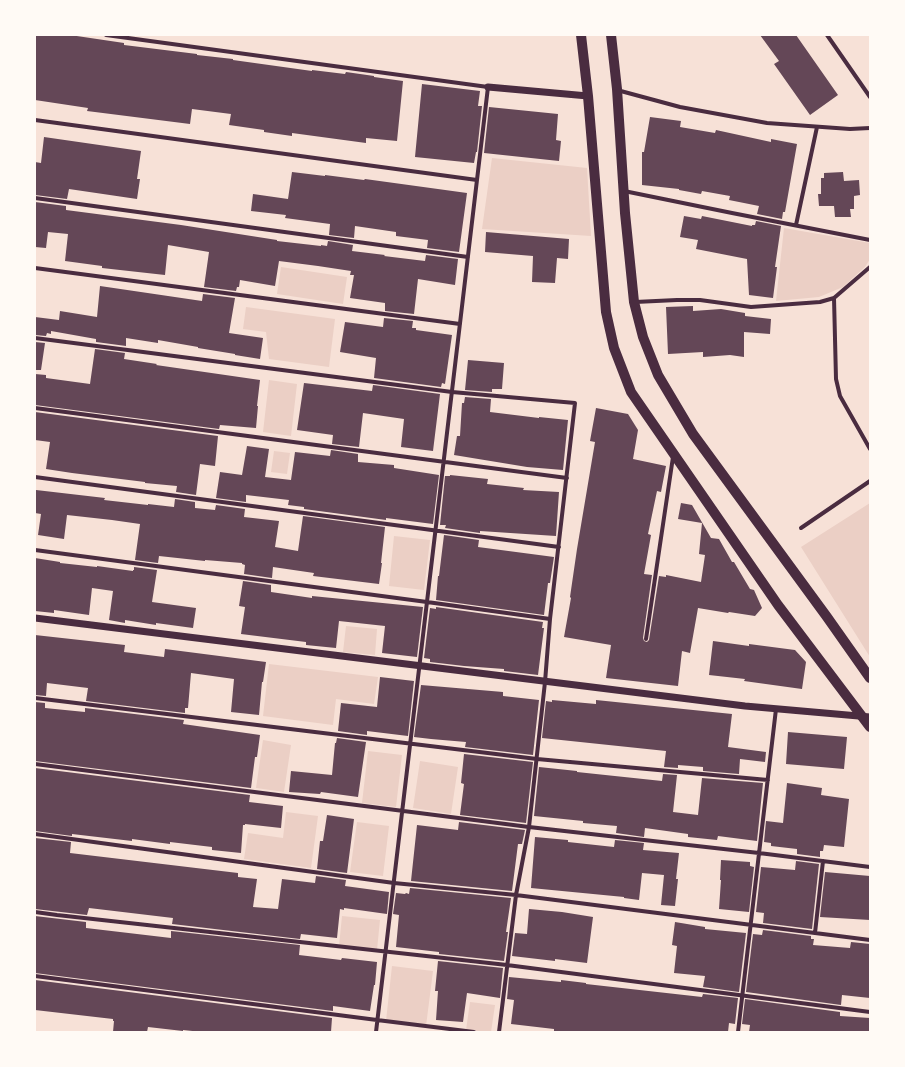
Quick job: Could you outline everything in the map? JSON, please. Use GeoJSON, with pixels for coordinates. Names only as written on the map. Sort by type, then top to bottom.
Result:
{"type":"FeatureCollection","features":[{"type":"Feature","properties":{"kind":"main road"},"geometry":{"type":"LineString","coordinates":[[581,35],[588,96],[606,312],[614,348],[631,392],[778,605],[837,684],[866,717],[870,727]]}},
{"type":"Feature","properties":{"kind":"main road"},"geometry":{"type":"LineString","coordinates":[[611,35],[617,90],[634,302],[643,337],[658,375],[693,434],[870,678]]}},
{"type":"Feature","properties":{"kind":"street"},"geometry":{"type":"LineString","coordinates":[[106,35],[488,87],[588,96]]}},
{"type":"Feature","properties":{"kind":"street"},"geometry":{"type":"LineString","coordinates":[[826,35],[870,97]]}},
{"type":"Feature","properties":{"kind":"street"},"geometry":{"type":"LineString","coordinates":[[376,1032],[488,87]]}},
{"type":"Feature","properties":{"kind":"street"},"geometry":{"type":"LineString","coordinates":[[617,90],[687,108],[767,123],[850,130],[870,128]]}},
{"type":"Feature","properties":{"kind":"street"},"geometry":{"type":"LineString","coordinates":[[35,120],[477,180]]}},
{"type":"Feature","properties":{"kind":"street"},"geometry":{"type":"LineString","coordinates":[[796,225],[817,127]]}},
{"type":"Feature","properties":{"kind":"street"},"geometry":{"type":"LineString","coordinates":[[624,191],[870,240]]}},
{"type":"Feature","properties":{"kind":"street"},"geometry":{"type":"LineString","coordinates":[[35,198],[468,257]]}},
{"type":"Feature","properties":{"kind":"street"},"geometry":{"type":"LineString","coordinates":[[634,302],[700,300],[751,307],[820,302],[834,298],[870,267]]}},
{"type":"Feature","properties":{"kind":"street"},"geometry":{"type":"LineString","coordinates":[[35,268],[460,324]]}},
{"type":"Feature","properties":{"kind":"street"},"geometry":{"type":"LineString","coordinates":[[834,298],[836,379],[840,396],[870,449]]}},
{"type":"Feature","properties":{"kind":"street"},"geometry":{"type":"LineString","coordinates":[[35,338],[452,392],[575,403],[550,619],[545,682],[529,827],[516,895],[498,1032]]}},
{"type":"Feature","properties":{"kind":"street"},"geometry":{"type":"LineString","coordinates":[[35,408],[567,478]]}},
{"type":"Feature","properties":{"kind":"street"},"geometry":{"type":"LineString","coordinates":[[646,639],[674,453]]}},
{"type":"Feature","properties":{"kind":"street"},"geometry":{"type":"LineString","coordinates":[[35,476],[559,547]]}},
{"type":"Feature","properties":{"kind":"street"},"geometry":{"type":"LineString","coordinates":[[801,528],[870,481]]}},
{"type":"Feature","properties":{"kind":"street"},"geometry":{"type":"LineString","coordinates":[[35,550],[550,619]]}},
{"type":"Feature","properties":{"kind":"street"},"geometry":{"type":"LineString","coordinates":[[35,618],[545,682],[776,709],[866,717]]}},
{"type":"Feature","properties":{"kind":"street"},"geometry":{"type":"LineString","coordinates":[[35,698],[537,759],[768,780]]}},
{"type":"Feature","properties":{"kind":"street"},"geometry":{"type":"LineString","coordinates":[[738,1032],[776,709]]}},
{"type":"Feature","properties":{"kind":"street"},"geometry":{"type":"LineString","coordinates":[[35,764],[529,827],[870,867]]}},
{"type":"Feature","properties":{"kind":"street"},"geometry":{"type":"LineString","coordinates":[[35,834],[394,882],[516,895],[870,940]]}},
{"type":"Feature","properties":{"kind":"street"},"geometry":{"type":"LineString","coordinates":[[814,933],[823,861]]}},
{"type":"Feature","properties":{"kind":"street"},"geometry":{"type":"LineString","coordinates":[[35,912],[507,965],[870,1012]]}},
{"type":"Feature","properties":{"kind":"street"},"geometry":{"type":"LineString","coordinates":[[35,976],[474,1032]]}},
{"type":"Feature","properties":{"kind":"shaded area"},"geometry":{"type":"Polygon","coordinates":[[[492,158],[587,168],[591,236],[482,229],[492,158]]]}},
{"type":"Feature","properties":{"kind":"shaded area"},"geometry":{"type":"Polygon","coordinates":[[[784,228],[870,243],[870,259],[865,267],[843,287],[819,297],[776,301],[784,228]]]}},
{"type":"Feature","properties":{"kind":"shaded area"},"geometry":{"type":"Polygon","coordinates":[[[281,267],[347,277],[343,304],[277,294],[281,267]]]}},
{"type":"Feature","properties":{"kind":"shaded area"},"geometry":{"type":"Polygon","coordinates":[[[246,307],[335,319],[329,367],[269,359],[266,332],[243,329],[246,307]]]}},
{"type":"Feature","properties":{"kind":"shaded area"},"geometry":{"type":"Polygon","coordinates":[[[269,380],[297,384],[291,436],[263,432],[269,380]]]}},
{"type":"Feature","properties":{"kind":"shaded area"},"geometry":{"type":"Polygon","coordinates":[[[274,451],[290,453],[287,474],[271,472],[274,451]]]}},
{"type":"Feature","properties":{"kind":"shaded area"},"geometry":{"type":"Polygon","coordinates":[[[870,503],[870,657],[801,547],[870,503]]]}},
{"type":"Feature","properties":{"kind":"shaded area"},"geometry":{"type":"Polygon","coordinates":[[[394,536],[430,540],[424,590],[389,586],[394,536]]]}},
{"type":"Feature","properties":{"kind":"shaded area"},"geometry":{"type":"Polygon","coordinates":[[[346,626],[377,629],[375,655],[343,652],[346,626]]]}},
{"type":"Feature","properties":{"kind":"shaded area"},"geometry":{"type":"Polygon","coordinates":[[[269,664],[378,677],[374,704],[336,699],[333,725],[263,716],[269,664]]]}},
{"type":"Feature","properties":{"kind":"shaded area"},"geometry":{"type":"Polygon","coordinates":[[[263,740],[291,745],[284,792],[256,788],[263,740]]]}},
{"type":"Feature","properties":{"kind":"shaded area"},"geometry":{"type":"Polygon","coordinates":[[[368,751],[402,755],[396,807],[362,803],[368,751]]]}},
{"type":"Feature","properties":{"kind":"shaded area"},"geometry":{"type":"Polygon","coordinates":[[[420,761],[458,767],[451,814],[413,808],[420,761]]]}},
{"type":"Feature","properties":{"kind":"shaded area"},"geometry":{"type":"Polygon","coordinates":[[[286,812],[318,816],[311,868],[244,859],[248,833],[283,838],[286,812]]]}},
{"type":"Feature","properties":{"kind":"shaded area"},"geometry":{"type":"Polygon","coordinates":[[[357,822],[389,826],[383,876],[350,872],[357,822]]]}},
{"type":"Feature","properties":{"kind":"shaded area"},"geometry":{"type":"Polygon","coordinates":[[[342,916],[380,920],[377,950],[339,946],[342,916]]]}},
{"type":"Feature","properties":{"kind":"shaded area"},"geometry":{"type":"Polygon","coordinates":[[[392,966],[433,971],[426,1026],[386,1021],[392,966]]]}},
{"type":"Feature","properties":{"kind":"shaded area"},"geometry":{"type":"Polygon","coordinates":[[[470,1002],[495,1005],[491,1032],[466,1030],[470,1002]]]}},
{"type":"Feature","properties":{"kind":"building"},"geometry":{"type":"Polygon","coordinates":[[[35,35],[70,35],[124,43],[124,45],[312,71],[345,74],[346,72],[403,81],[397,141],[366,138],[366,143],[292,133],[292,136],[264,132],[264,130],[229,125],[231,114],[192,109],[190,124],[87,111],[88,108],[35,100],[35,35]]]}},
{"type":"Feature","properties":{"kind":"building"},"geometry":{"type":"Polygon","coordinates":[[[760,35],[796,35],[838,95],[810,115],[774,64],[779,61],[760,35]]]}},
{"type":"Feature","properties":{"kind":"building"},"geometry":{"type":"Polygon","coordinates":[[[422,84],[480,91],[478,106],[482,106],[477,152],[474,163],[415,157],[422,84]]]}},
{"type":"Feature","properties":{"kind":"building"},"geometry":{"type":"Polygon","coordinates":[[[489,107],[558,114],[556,140],[561,141],[559,161],[484,153],[489,107]]]}},
{"type":"Feature","properties":{"kind":"building"},"geometry":{"type":"Polygon","coordinates":[[[650,117],[681,121],[680,127],[715,133],[716,130],[771,142],[771,139],[797,144],[785,212],[783,212],[782,219],[757,214],[759,206],[729,200],[730,196],[702,191],[701,194],[679,189],[642,185],[642,152],[644,152],[650,117]]]}},
{"type":"Feature","properties":{"kind":"building"},"geometry":{"type":"Polygon","coordinates":[[[44,137],[141,151],[137,179],[140,179],[137,199],[69,189],[67,199],[35,195],[35,162],[41,163],[44,137]]]}},
{"type":"Feature","properties":{"kind":"building"},"geometry":{"type":"Polygon","coordinates":[[[292,172],[365,179],[467,193],[459,252],[427,248],[428,240],[396,236],[396,232],[355,226],[354,238],[329,235],[330,224],[285,218],[286,215],[251,211],[253,194],[288,199],[292,172]]]}},
{"type":"Feature","properties":{"kind":"building"},"geometry":{"type":"Polygon","coordinates":[[[843,172],[844,181],[859,180],[860,195],[854,196],[854,209],[850,209],[851,217],[835,217],[834,206],[819,206],[818,194],[821,194],[821,178],[824,178],[824,173],[843,172]]]}},
{"type":"Feature","properties":{"kind":"building"},"geometry":{"type":"Polygon","coordinates":[[[35,202],[66,206],[66,210],[181,225],[277,241],[327,246],[328,241],[353,245],[352,251],[385,255],[384,256],[425,261],[426,255],[458,259],[455,285],[418,279],[414,314],[385,311],[385,303],[350,298],[354,275],[350,275],[351,271],[279,261],[275,286],[240,280],[239,287],[237,287],[236,291],[204,287],[209,252],[168,245],[165,275],[102,268],[102,266],[65,261],[68,234],[48,232],[46,248],[35,247],[35,202]]]}},
{"type":"Feature","properties":{"kind":"building"},"geometry":{"type":"Polygon","coordinates":[[[684,216],[701,219],[702,216],[752,226],[755,225],[756,221],[781,226],[775,267],[777,267],[773,298],[749,295],[747,259],[696,249],[698,240],[680,237],[684,216]]]}},
{"type":"Feature","properties":{"kind":"building"},"geometry":{"type":"Polygon","coordinates":[[[486,232],[569,239],[568,259],[557,258],[555,283],[532,282],[533,256],[485,252],[486,232]]]}},
{"type":"Feature","properties":{"kind":"building"},"geometry":{"type":"Polygon","coordinates":[[[100,286],[202,301],[203,294],[235,298],[229,333],[263,338],[260,359],[158,340],[158,343],[126,338],[126,346],[96,342],[96,339],[51,331],[51,334],[47,333],[46,336],[35,335],[35,317],[59,320],[60,311],[97,317],[100,286]]]}},
{"type":"Feature","properties":{"kind":"building"},"geometry":{"type":"Polygon","coordinates":[[[693,306],[693,311],[721,309],[745,313],[745,316],[771,319],[770,334],[744,332],[744,357],[730,355],[703,357],[703,352],[668,354],[666,307],[693,306]]]}},
{"type":"Feature","properties":{"kind":"building"},"geometry":{"type":"Polygon","coordinates":[[[384,318],[413,321],[412,328],[416,328],[416,330],[452,335],[445,384],[442,383],[441,387],[374,378],[376,358],[340,352],[345,322],[383,327],[384,318]]]}},
{"type":"Feature","properties":{"kind":"building"},"geometry":{"type":"Polygon","coordinates":[[[35,342],[45,343],[41,370],[35,370],[35,342]]]}},
{"type":"Feature","properties":{"kind":"building"},"geometry":{"type":"Polygon","coordinates":[[[95,349],[125,353],[124,359],[260,380],[256,428],[220,425],[219,429],[35,405],[35,374],[46,375],[46,378],[90,384],[95,349]]]}},
{"type":"Feature","properties":{"kind":"building"},"geometry":{"type":"Polygon","coordinates":[[[468,360],[504,363],[502,389],[492,389],[492,392],[465,390],[468,360]]]}},
{"type":"Feature","properties":{"kind":"building"},"geometry":{"type":"Polygon","coordinates":[[[304,383],[372,391],[373,385],[440,394],[433,451],[401,447],[404,419],[363,413],[359,447],[332,444],[333,435],[297,430],[304,383]]]}},
{"type":"Feature","properties":{"kind":"building"},"geometry":{"type":"Polygon","coordinates":[[[465,397],[491,399],[490,412],[568,420],[563,470],[527,467],[454,455],[457,436],[460,436],[462,403],[464,403],[465,397]]]}},
{"type":"Feature","properties":{"kind":"building"},"geometry":{"type":"Polygon","coordinates":[[[596,408],[628,414],[638,430],[633,459],[666,466],[661,492],[657,491],[648,534],[651,535],[644,574],[652,575],[643,638],[644,641],[647,642],[649,640],[659,576],[666,577],[666,575],[701,582],[705,555],[699,554],[702,523],[678,519],[681,503],[692,505],[711,538],[719,539],[750,589],[754,590],[762,608],[755,616],[698,608],[690,653],[682,651],[678,686],[606,678],[611,645],[564,637],[595,442],[590,441],[596,408]]]}},
{"type":"Feature","properties":{"kind":"building"},"geometry":{"type":"Polygon","coordinates":[[[35,412],[218,436],[215,466],[200,464],[196,495],[176,492],[177,486],[46,469],[50,442],[35,440],[35,412]]]}},
{"type":"Feature","properties":{"kind":"building"},"geometry":{"type":"Polygon","coordinates":[[[247,446],[269,449],[265,477],[291,480],[295,452],[330,456],[331,450],[358,454],[358,462],[394,465],[394,468],[439,475],[433,524],[386,518],[386,520],[304,509],[304,507],[288,505],[289,500],[246,495],[246,502],[216,498],[220,472],[242,475],[247,446]]]}},
{"type":"Feature","properties":{"kind":"building"},"geometry":{"type":"Polygon","coordinates":[[[450,475],[488,479],[487,484],[524,488],[523,490],[559,492],[556,536],[480,531],[480,533],[445,528],[446,525],[440,525],[445,476],[450,475]]]}},
{"type":"Feature","properties":{"kind":"building"},"geometry":{"type":"Polygon","coordinates":[[[36,490],[105,498],[104,500],[148,505],[174,507],[175,499],[195,502],[195,508],[215,510],[216,505],[245,509],[244,517],[279,521],[275,547],[298,551],[303,516],[385,527],[379,584],[313,576],[314,573],[273,567],[272,578],[244,574],[245,565],[242,563],[159,556],[158,563],[135,560],[140,524],[67,515],[64,539],[38,535],[41,514],[35,513],[36,490]]]}},
{"type":"Feature","properties":{"kind":"building"},"geometry":{"type":"Polygon","coordinates":[[[444,535],[479,540],[478,547],[554,557],[550,583],[548,583],[544,615],[436,600],[444,535]]]}},
{"type":"Feature","properties":{"kind":"building"},"geometry":{"type":"Polygon","coordinates":[[[35,558],[60,563],[133,571],[134,567],[157,570],[152,602],[196,608],[193,628],[156,623],[156,625],[125,620],[125,623],[109,620],[113,591],[92,588],[89,615],[54,610],[54,613],[35,611],[35,558]]]}},
{"type":"Feature","properties":{"kind":"building"},"geometry":{"type":"Polygon","coordinates":[[[243,581],[271,585],[271,592],[312,598],[312,596],[423,607],[417,657],[382,653],[385,626],[339,621],[336,648],[306,645],[306,642],[241,634],[245,607],[239,606],[243,581]]]}},
{"type":"Feature","properties":{"kind":"building"},"geometry":{"type":"Polygon","coordinates":[[[436,607],[543,622],[542,628],[544,628],[538,675],[504,671],[504,669],[430,662],[430,659],[424,658],[430,608],[436,609],[436,607]]]}},
{"type":"Feature","properties":{"kind":"building"},"geometry":{"type":"Polygon","coordinates":[[[35,635],[125,645],[124,652],[164,657],[165,649],[266,662],[262,682],[259,715],[231,712],[234,679],[191,673],[188,708],[185,708],[185,713],[86,701],[88,688],[47,683],[46,696],[35,695],[35,635]]]}},
{"type":"Feature","properties":{"kind":"building"},"geometry":{"type":"Polygon","coordinates":[[[713,641],[795,650],[806,662],[802,689],[744,681],[745,679],[709,675],[713,641]]]}},
{"type":"Feature","properties":{"kind":"building"},"geometry":{"type":"Polygon","coordinates":[[[380,677],[414,681],[408,736],[367,731],[367,735],[338,731],[341,703],[377,707],[380,677]]]}},
{"type":"Feature","properties":{"kind":"building"},"geometry":{"type":"Polygon","coordinates":[[[421,685],[503,692],[503,696],[539,700],[533,755],[465,747],[466,742],[414,737],[421,685]]]}},
{"type":"Feature","properties":{"kind":"building"},"geometry":{"type":"Polygon","coordinates":[[[552,700],[596,704],[596,700],[732,714],[728,747],[766,752],[765,762],[740,759],[739,774],[703,771],[703,767],[678,765],[678,768],[664,767],[666,751],[542,738],[546,701],[552,702],[552,700]]]}},
{"type":"Feature","properties":{"kind":"building"},"geometry":{"type":"Polygon","coordinates":[[[35,702],[45,703],[45,708],[85,712],[85,708],[184,720],[183,724],[260,735],[257,757],[255,757],[251,788],[35,761],[35,702]]]}},
{"type":"Feature","properties":{"kind":"building"},"geometry":{"type":"Polygon","coordinates":[[[788,732],[847,737],[844,769],[786,764],[788,732]]]}},
{"type":"Feature","properties":{"kind":"building"},"geometry":{"type":"Polygon","coordinates":[[[337,738],[366,742],[358,797],[321,792],[320,794],[289,792],[291,771],[332,775],[335,743],[337,738]]]}},
{"type":"Feature","properties":{"kind":"building"},"geometry":{"type":"Polygon","coordinates":[[[464,754],[533,762],[526,823],[460,815],[464,784],[461,783],[464,754]]]}},
{"type":"Feature","properties":{"kind":"building"},"geometry":{"type":"Polygon","coordinates":[[[539,767],[662,781],[663,774],[677,775],[673,812],[698,815],[702,778],[763,783],[757,841],[718,836],[717,840],[688,837],[688,834],[645,828],[644,837],[616,833],[617,826],[534,816],[539,767]]]}},
{"type":"Feature","properties":{"kind":"building"},"geometry":{"type":"Polygon","coordinates":[[[35,768],[250,795],[249,802],[283,806],[281,828],[243,825],[241,853],[212,850],[212,847],[170,842],[170,844],[132,839],[132,841],[35,831],[35,768]]]}},
{"type":"Feature","properties":{"kind":"building"},"geometry":{"type":"Polygon","coordinates":[[[787,783],[822,788],[821,795],[849,799],[844,847],[824,845],[823,851],[820,851],[820,857],[797,854],[797,849],[771,846],[771,843],[764,842],[766,821],[783,823],[787,783]]]}},
{"type":"Feature","properties":{"kind":"building"},"geometry":{"type":"Polygon","coordinates":[[[327,815],[354,819],[347,873],[317,869],[320,841],[323,841],[327,815]]]}},
{"type":"Feature","properties":{"kind":"building"},"geometry":{"type":"Polygon","coordinates":[[[459,822],[525,830],[522,844],[518,844],[512,891],[411,881],[417,825],[458,830],[459,822]]]}},
{"type":"Feature","properties":{"kind":"building"},"geometry":{"type":"Polygon","coordinates":[[[535,837],[614,847],[615,840],[644,843],[643,850],[679,853],[675,906],[661,905],[664,875],[642,873],[639,900],[624,897],[531,888],[535,837]]]}},
{"type":"Feature","properties":{"kind":"building"},"geometry":{"type":"Polygon","coordinates":[[[35,838],[71,842],[70,853],[238,873],[238,877],[257,879],[253,907],[278,909],[282,879],[315,883],[316,876],[346,880],[345,886],[389,892],[387,914],[344,908],[344,910],[340,909],[337,938],[301,934],[300,939],[172,924],[173,918],[89,908],[87,915],[35,909],[35,838]]]}},
{"type":"Feature","properties":{"kind":"building"},"geometry":{"type":"Polygon","coordinates":[[[721,860],[750,862],[750,866],[754,867],[749,912],[719,909],[721,860]]]}},
{"type":"Feature","properties":{"kind":"building"},"geometry":{"type":"Polygon","coordinates":[[[796,861],[819,864],[812,929],[763,923],[764,913],[756,912],[761,867],[795,870],[796,861]]]}},
{"type":"Feature","properties":{"kind":"building"},"geometry":{"type":"Polygon","coordinates":[[[825,872],[870,876],[870,920],[820,917],[825,872]]]}},
{"type":"Feature","properties":{"kind":"building"},"geometry":{"type":"Polygon","coordinates":[[[410,888],[511,898],[506,932],[508,932],[504,961],[439,954],[439,952],[396,947],[399,915],[393,914],[396,893],[409,894],[410,888]]]}},
{"type":"Feature","properties":{"kind":"building"},"geometry":{"type":"Polygon","coordinates":[[[529,909],[593,917],[587,963],[512,956],[515,933],[527,934],[529,909]]]}},
{"type":"Feature","properties":{"kind":"building"},"geometry":{"type":"Polygon","coordinates":[[[35,916],[86,922],[86,928],[171,938],[171,931],[300,945],[299,955],[341,960],[342,958],[377,962],[375,985],[370,1011],[333,1006],[333,1011],[35,973],[35,916]]]}},
{"type":"Feature","properties":{"kind":"building"},"geometry":{"type":"Polygon","coordinates":[[[675,922],[705,927],[705,929],[746,933],[739,992],[703,987],[705,976],[674,973],[677,946],[672,945],[675,922]]]}},
{"type":"Feature","properties":{"kind":"building"},"geometry":{"type":"Polygon","coordinates":[[[763,930],[811,936],[811,939],[814,939],[813,945],[850,948],[851,942],[870,944],[870,998],[842,995],[841,1005],[746,992],[753,934],[762,935],[763,930]]]}},
{"type":"Feature","properties":{"kind":"building"},"geometry":{"type":"Polygon","coordinates":[[[438,961],[503,968],[500,998],[467,993],[463,1022],[436,1020],[438,991],[435,991],[438,961]]]}},
{"type":"Feature","properties":{"kind":"building"},"geometry":{"type":"Polygon","coordinates":[[[509,977],[561,982],[561,980],[702,997],[703,994],[738,998],[735,1024],[729,1023],[728,1032],[564,1032],[554,1031],[554,1029],[511,1024],[514,1000],[507,999],[509,977]]]}},
{"type":"Feature","properties":{"kind":"building"},"geometry":{"type":"Polygon","coordinates":[[[35,980],[332,1018],[331,1032],[202,1032],[148,1027],[147,1032],[113,1032],[113,1019],[35,1010],[35,980]]]}},
{"type":"Feature","properties":{"kind":"building"},"geometry":{"type":"Polygon","coordinates":[[[745,999],[840,1012],[840,1016],[870,1018],[870,1032],[749,1032],[750,1025],[742,1024],[745,999]]]}}]}
